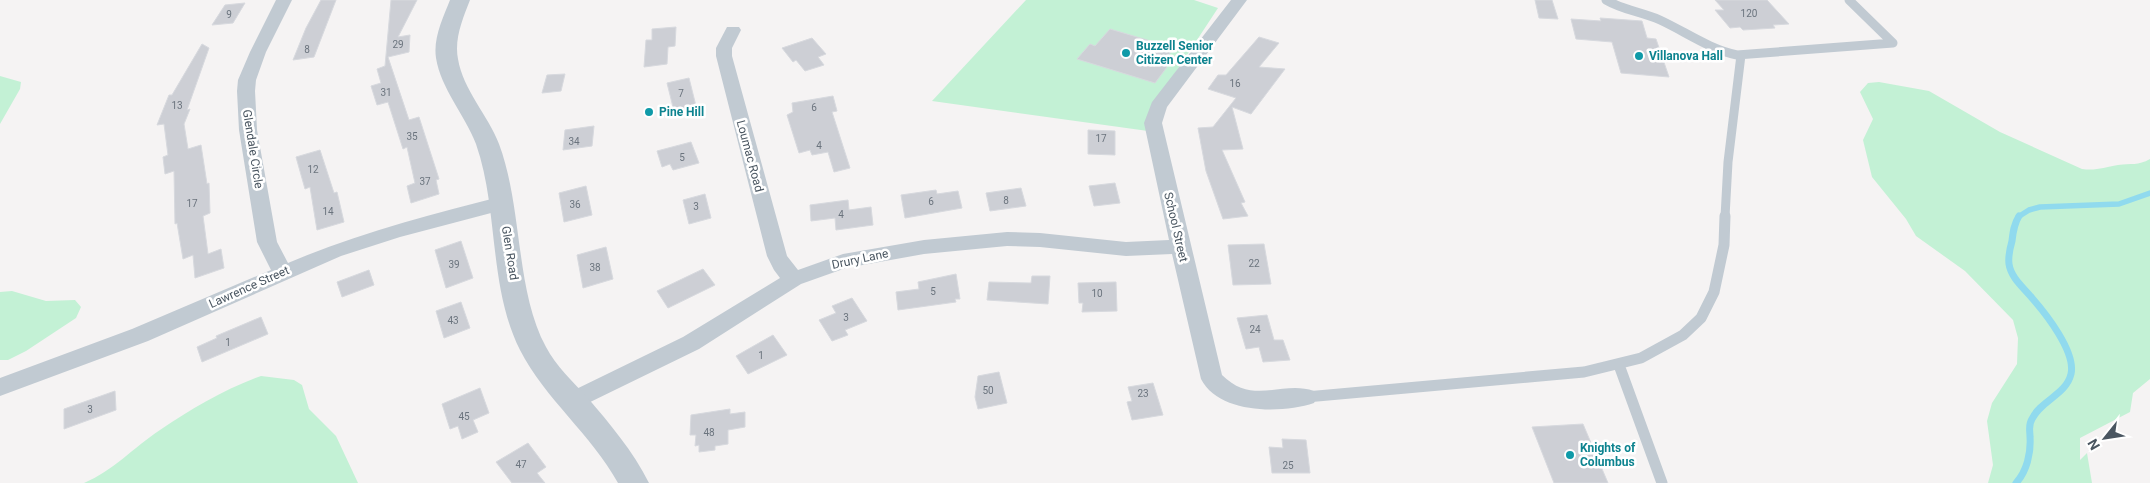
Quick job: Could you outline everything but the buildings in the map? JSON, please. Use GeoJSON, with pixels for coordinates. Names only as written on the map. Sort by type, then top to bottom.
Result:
{"type":"FeatureCollection","features":[{"type":"Feature","properties":{"kind":"street","name":"Glendale Circle"},"geometry":{"type":"LineString","coordinates":[[282,272],[267,242],[248,130],[246,92],[247,80],[258,52],[284,0]]}},
{"type":"Feature","properties":{"kind":"street","name":"Glen Road"},"geometry":{"type":"LineString","coordinates":[[460,0],[448,40],[448,61],[454,79],[478,123],[488,148],[502,203],[518,303],[524,326],[532,348],[550,375],[606,439],[634,483]]}},
{"type":"Feature","properties":{"kind":"street","name":"School Street"},"geometry":{"type":"LineString","coordinates":[[1239,0],[1158,106],[1153,123],[1210,374],[1216,385],[1230,395],[1250,400],[1306,396]]}},
{"type":"Feature","properties":{"kind":"street","name":"Loumac Road"},"geometry":{"type":"LineString","coordinates":[[733,30],[724,48],[724,56],[777,256],[781,265],[794,279]]}},
{"type":"Feature","properties":{"kind":"street","name":"Lawrence Street"},"geometry":{"type":"LineString","coordinates":[[0,387],[140,335],[282,272],[350,245],[502,203]]}},
{"type":"Feature","properties":{"kind":"street","name":"Drury Lane"},"geometry":{"type":"LineString","coordinates":[[572,401],[692,343],[794,279],[843,261],[924,247],[977,241],[1035,239],[1126,249],[1180,246]]}},
{"type":"Feature","properties":{"kind":"lane"},"geometry":{"type":"LineString","coordinates":[[1606,0],[1622,8],[1660,20],[1724,52],[1741,55],[1893,43],[1849,0]]}},
{"type":"Feature","properties":{"kind":"lane"},"geometry":{"type":"LineString","coordinates":[[1306,396],[1584,372],[1619,365],[1641,358],[1683,335],[1701,318],[1714,292],[1724,245],[1728,162],[1741,55]]}},
{"type":"Feature","properties":{"kind":"lane"},"geometry":{"type":"LineString","coordinates":[[1619,365],[1662,483]]}},
{"type":"Feature","properties":{"kind":"green space"},"geometry":{"type":"Polygon","coordinates":[[[1026,0],[1194,0],[1218,8],[1149,113],[1148,131],[932,101],[1026,0]]]}},
{"type":"Feature","properties":{"kind":"green space"},"geometry":{"type":"Polygon","coordinates":[[[0,76],[21,82],[20,89],[0,124],[0,76]]]}},
{"type":"Feature","properties":{"kind":"green space"},"geometry":{"type":"Polygon","coordinates":[[[1879,82],[1929,91],[2000,132],[2082,169],[2138,163],[2150,159],[2150,379],[2133,393],[2130,412],[2080,438],[2080,460],[2087,453],[2092,483],[1988,483],[1993,465],[1987,421],[1992,403],[2017,364],[2018,338],[2013,320],[1965,271],[1916,236],[1906,219],[1872,177],[1863,140],[1873,119],[1860,92],[1868,83],[1879,82]]]}},
{"type":"Feature","properties":{"kind":"green space"},"geometry":{"type":"Polygon","coordinates":[[[12,291],[46,301],[75,300],[81,307],[76,318],[26,351],[8,360],[0,360],[0,292],[12,291]]]}},
{"type":"Feature","properties":{"kind":"green space"},"geometry":{"type":"Polygon","coordinates":[[[261,376],[294,380],[302,385],[309,409],[336,436],[358,483],[84,483],[104,472],[150,437],[184,415],[221,393],[261,376]]]}},
{"type":"Feature","properties":{"kind":"waterway"},"geometry":{"type":"LineString","coordinates":[[2019,217],[2029,210],[2040,207],[2119,204],[2150,193]]}},
{"type":"Feature","properties":{"kind":"waterway"},"geometry":{"type":"LineString","coordinates":[[2016,483],[2028,462],[2031,421],[2036,412],[2064,387],[2071,374],[2069,355],[2059,334],[2010,269],[2009,252],[2014,228],[2019,217]]}},
{"type":"Feature","properties":{"kind":"place","name":"Buzzell Senior Citizen Center"},"geometry":{"type":"Point","coordinates":[1126,53]}},
{"type":"Feature","properties":{"kind":"place","name":"Villanova Hall"},"geometry":{"type":"Point","coordinates":[1639,56]}},
{"type":"Feature","properties":{"kind":"place","name":"Pine Hill"},"geometry":{"type":"Point","coordinates":[649,112]}},
{"type":"Feature","properties":{"kind":"place","name":"Knights of Columbus"},"geometry":{"type":"Point","coordinates":[1570,455]}}]}
